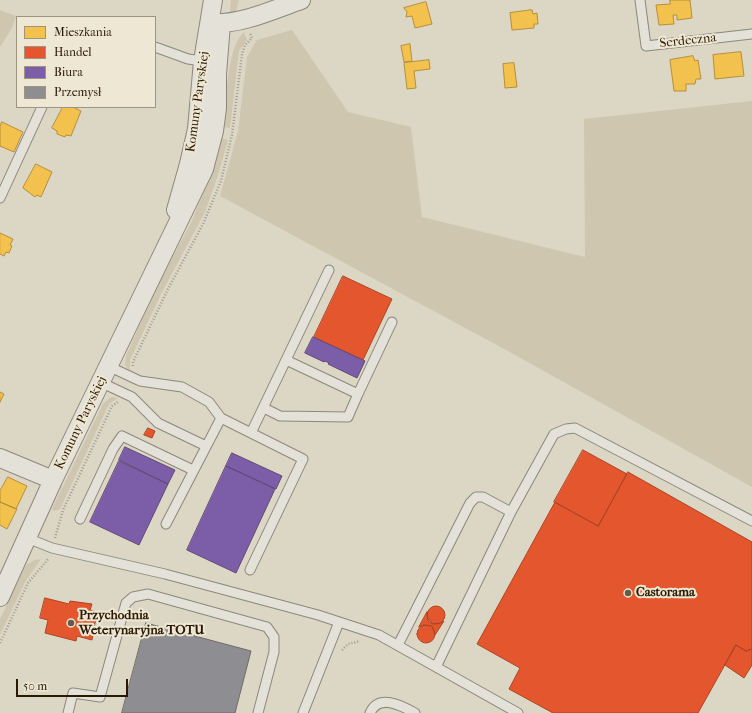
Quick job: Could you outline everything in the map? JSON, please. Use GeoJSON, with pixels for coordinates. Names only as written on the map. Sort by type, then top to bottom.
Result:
{"type":"FeatureCollection","features":[{"type":"Feature","properties":{"kind":"street"},"geometry":{"type":"LineString","coordinates":[[213,0],[216,24],[246,19],[301,0]]}},
{"type":"Feature","properties":{"kind":"street"},"geometry":{"type":"LineString","coordinates":[[263,0],[274,2],[294,0]]}},
{"type":"Feature","properties":{"kind":"street","name":"Komuny Paryskiej"},"geometry":{"type":"LineString","coordinates":[[164,249],[194,146],[199,113],[203,61],[216,24]]}},
{"type":"Feature","properties":{"kind":"street","name":"Komuny Paryskiej"},"geometry":{"type":"LineString","coordinates":[[0,597],[53,480],[204,169],[211,146],[217,108],[218,74],[216,24]]}},
{"type":"Feature","properties":{"kind":"street"},"geometry":{"type":"LineString","coordinates":[[0,458],[53,480]]}},
{"type":"Feature","properties":{"kind":"lane","name":"Serdeczna"},"geometry":{"type":"LineString","coordinates":[[640,0],[646,46],[752,34]]}},
{"type":"Feature","properties":{"kind":"lane"},"geometry":{"type":"LineString","coordinates":[[156,47],[188,59],[203,61]]}},
{"type":"Feature","properties":{"kind":"lane"},"geometry":{"type":"LineString","coordinates":[[0,198],[42,108]]}},
{"type":"Feature","properties":{"kind":"lane"},"geometry":{"type":"LineString","coordinates":[[251,433],[330,270]]}},
{"type":"Feature","properties":{"kind":"lane"},"geometry":{"type":"LineString","coordinates":[[264,408],[280,416],[348,417],[392,322]]}},
{"type":"Feature","properties":{"kind":"lane"},"geometry":{"type":"LineString","coordinates":[[286,360],[358,394]]}},
{"type":"Feature","properties":{"kind":"lane"},"geometry":{"type":"LineString","coordinates":[[104,374],[182,387],[209,402],[220,418],[303,459],[250,570]]}},
{"type":"Feature","properties":{"kind":"lane"},"geometry":{"type":"LineString","coordinates":[[104,374],[132,397],[158,423],[206,446]]}},
{"type":"Feature","properties":{"kind":"lane"},"geometry":{"type":"LineString","coordinates":[[166,524],[220,418]]}},
{"type":"Feature","properties":{"kind":"lane"},"geometry":{"type":"LineString","coordinates":[[436,667],[511,512],[554,434],[566,429],[575,428],[752,521]]}},
{"type":"Feature","properties":{"kind":"lane"},"geometry":{"type":"LineString","coordinates":[[80,519],[113,449],[122,436],[193,470]]}},
{"type":"Feature","properties":{"kind":"lane"},"geometry":{"type":"LineString","coordinates":[[398,645],[470,503],[476,496],[484,497],[511,512]]}},
{"type":"Feature","properties":{"kind":"lane"},"geometry":{"type":"LineString","coordinates":[[27,538],[52,548],[165,574],[339,622],[379,635],[518,713]]}},
{"type":"Feature","properties":{"kind":"lane"},"geometry":{"type":"LineString","coordinates":[[68,713],[73,693],[100,697],[126,603],[133,597],[148,594],[267,627],[274,637],[274,652],[258,713]]}},
{"type":"Feature","properties":{"kind":"lane"},"geometry":{"type":"LineString","coordinates":[[303,713],[339,622]]}},
{"type":"Feature","properties":{"kind":"lane"},"geometry":{"type":"LineString","coordinates":[[370,713],[372,709],[384,702],[394,702],[415,713]]}},
{"type":"Feature","properties":{"kind":"path"},"geometry":{"type":"LineString","coordinates":[[55,539],[62,514],[112,406],[122,398]]}},
{"type":"Feature","properties":{"kind":"path"},"geometry":{"type":"LineString","coordinates":[[0,643],[30,579],[48,561]]}},
{"type":"Feature","properties":{"kind":"path"},"geometry":{"type":"LineString","coordinates":[[337,654],[348,644],[361,641]]}},
{"type":"Feature","properties":{"kind":"shaded area"},"geometry":{"type":"Polygon","coordinates":[[[231,0],[239,0],[235,14],[230,14],[231,0]]]}},
{"type":"Feature","properties":{"kind":"shaded area"},"geometry":{"type":"Polygon","coordinates":[[[0,10],[16,16],[12,28],[0,47],[0,10]]]}},
{"type":"Feature","properties":{"kind":"shaded area"},"geometry":{"type":"Polygon","coordinates":[[[292,30],[348,112],[411,127],[422,217],[585,257],[584,119],[752,101],[752,487],[508,351],[220,196],[238,131],[247,57],[257,40],[292,30]]]}},
{"type":"Feature","properties":{"kind":"shaded area"},"geometry":{"type":"Polygon","coordinates":[[[244,32],[247,40],[239,51],[230,128],[223,127],[230,62],[238,40],[244,32]]]}},
{"type":"Feature","properties":{"kind":"shaded area"},"geometry":{"type":"Polygon","coordinates":[[[221,138],[228,140],[205,212],[161,294],[130,360],[130,371],[125,365],[126,356],[158,284],[192,221],[214,165],[221,138]]]}},
{"type":"Feature","properties":{"kind":"shaded area"},"geometry":{"type":"Polygon","coordinates":[[[111,397],[118,398],[109,404],[60,509],[54,511],[52,509],[103,404],[111,397]]]}},
{"type":"Feature","properties":{"kind":"shaded area"},"geometry":{"type":"Polygon","coordinates":[[[41,559],[25,582],[0,635],[0,619],[26,565],[35,560],[41,559]]]}},
{"type":"Feature","properties":{"kind":"building: Mieszkania"},"geometry":{"type":"Polygon","coordinates":[[[670,0],[690,0],[692,18],[677,20],[677,15],[673,15],[674,24],[659,25],[656,5],[670,4],[670,0]]]}},
{"type":"Feature","properties":{"kind":"building: Mieszkania"},"geometry":{"type":"Polygon","coordinates":[[[426,2],[432,24],[415,28],[412,16],[406,17],[407,12],[404,8],[426,2]]]}},
{"type":"Feature","properties":{"kind":"building: Mieszkania"},"geometry":{"type":"Polygon","coordinates":[[[532,10],[533,14],[537,13],[538,24],[534,24],[534,28],[512,30],[510,13],[532,10]]]}},
{"type":"Feature","properties":{"kind":"building: Mieszkania"},"geometry":{"type":"Polygon","coordinates":[[[410,44],[412,61],[404,62],[401,46],[410,44]]]}},
{"type":"Feature","properties":{"kind":"building: Mieszkania"},"geometry":{"type":"Polygon","coordinates":[[[741,52],[744,76],[715,79],[713,55],[741,52]]]}},
{"type":"Feature","properties":{"kind":"building: Mieszkania"},"geometry":{"type":"Polygon","coordinates":[[[693,56],[695,61],[698,60],[701,79],[696,79],[695,84],[686,84],[686,91],[674,91],[670,60],[693,56]]]}},
{"type":"Feature","properties":{"kind":"building: Mieszkania"},"geometry":{"type":"Polygon","coordinates":[[[429,60],[430,69],[414,71],[416,88],[407,89],[404,63],[429,60]]]}},
{"type":"Feature","properties":{"kind":"building: Mieszkania"},"geometry":{"type":"Polygon","coordinates":[[[514,63],[517,87],[505,88],[503,64],[514,63]]]}},
{"type":"Feature","properties":{"kind":"building: Mieszkania"},"geometry":{"type":"Polygon","coordinates":[[[62,108],[75,108],[81,111],[71,136],[66,135],[65,137],[57,134],[57,131],[52,128],[62,108]]]}},
{"type":"Feature","properties":{"kind":"building: Mieszkania"},"geometry":{"type":"Polygon","coordinates":[[[2,122],[23,132],[14,152],[0,146],[0,127],[2,122]]]}},
{"type":"Feature","properties":{"kind":"building: Mieszkania"},"geometry":{"type":"Polygon","coordinates":[[[36,164],[52,172],[41,197],[37,195],[35,197],[23,188],[36,164]]]}},
{"type":"Feature","properties":{"kind":"building: Mieszkania"},"geometry":{"type":"Polygon","coordinates":[[[0,233],[13,239],[10,245],[12,246],[9,253],[6,252],[4,256],[0,254],[0,233]]]}},
{"type":"Feature","properties":{"kind":"building: Mieszkania"},"geometry":{"type":"Polygon","coordinates":[[[0,392],[4,394],[0,402],[0,392]]]}},
{"type":"Feature","properties":{"kind":"building: Mieszkania"},"geometry":{"type":"Polygon","coordinates":[[[8,477],[27,486],[16,509],[0,502],[0,491],[8,477]]]}},
{"type":"Feature","properties":{"kind":"building: Mieszkania"},"geometry":{"type":"Polygon","coordinates":[[[0,502],[17,509],[7,529],[0,525],[0,502]]]}},
{"type":"Feature","properties":{"kind":"building: Handel"},"geometry":{"type":"Polygon","coordinates":[[[343,276],[392,299],[363,360],[314,337],[343,276]]]}},
{"type":"Feature","properties":{"kind":"building: Handel"},"geometry":{"type":"Polygon","coordinates":[[[148,428],[155,431],[152,438],[144,435],[148,428]]]}},
{"type":"Feature","properties":{"kind":"building: Handel"},"geometry":{"type":"Polygon","coordinates":[[[583,450],[627,474],[598,526],[554,502],[583,450]]]}},
{"type":"Feature","properties":{"kind":"building: Handel","name":"Castorama"},"geometry":{"type":"Polygon","coordinates":[[[628,472],[752,542],[752,649],[746,651],[736,645],[698,713],[553,713],[509,689],[520,668],[477,644],[555,502],[598,526],[628,472]]]}},
{"type":"Feature","properties":{"kind":"building: Handel","name":"Przychodnia Weterynaryjna TOTU"},"geometry":{"type":"Polygon","coordinates":[[[45,598],[69,604],[70,601],[92,604],[90,610],[97,612],[92,640],[77,636],[76,641],[45,633],[48,620],[40,618],[45,598]]]}},
{"type":"Feature","properties":{"kind":"building: Handel"},"geometry":{"type":"Polygon","coordinates":[[[432,606],[440,606],[445,611],[443,622],[440,624],[432,624],[427,619],[427,611],[432,606]]]}},
{"type":"Feature","properties":{"kind":"building: Handel"},"geometry":{"type":"Polygon","coordinates":[[[427,612],[428,621],[432,624],[444,621],[435,635],[432,626],[423,625],[419,627],[427,612]]]}},
{"type":"Feature","properties":{"kind":"building: Handel"},"geometry":{"type":"Polygon","coordinates":[[[422,625],[430,625],[435,630],[433,641],[430,643],[422,643],[417,638],[417,630],[422,625]]]}},
{"type":"Feature","properties":{"kind":"building: Handel"},"geometry":{"type":"Polygon","coordinates":[[[736,645],[746,651],[752,649],[752,665],[744,678],[725,665],[736,645]]]}},
{"type":"Feature","properties":{"kind":"building: Biura"},"geometry":{"type":"Polygon","coordinates":[[[313,337],[365,361],[357,378],[328,364],[329,363],[325,361],[324,362],[305,353],[313,337]]]}},
{"type":"Feature","properties":{"kind":"building: Biura"},"geometry":{"type":"Polygon","coordinates":[[[125,447],[175,470],[168,484],[119,460],[125,447]]]}},
{"type":"Feature","properties":{"kind":"building: Biura"},"geometry":{"type":"Polygon","coordinates":[[[232,453],[282,476],[276,489],[226,466],[232,453]]]}},
{"type":"Feature","properties":{"kind":"building: Biura"},"geometry":{"type":"Polygon","coordinates":[[[119,461],[168,484],[139,545],[90,522],[119,461]]]}},
{"type":"Feature","properties":{"kind":"building: Biura"},"geometry":{"type":"Polygon","coordinates":[[[226,466],[275,489],[236,573],[187,550],[226,466]]]}},
{"type":"Feature","properties":{"kind":"building: Przemysł"},"geometry":{"type":"Polygon","coordinates":[[[146,623],[251,651],[235,713],[122,713],[146,623]]]}},
{"type":"Feature","properties":{"kind":"place","name":"Castorama"},"geometry":{"type":"Point","coordinates":[628,593]}},
{"type":"Feature","properties":{"kind":"place","name":"Przychodnia Weterynaryjna TOTU"},"geometry":{"type":"Point","coordinates":[71,623]}}]}
